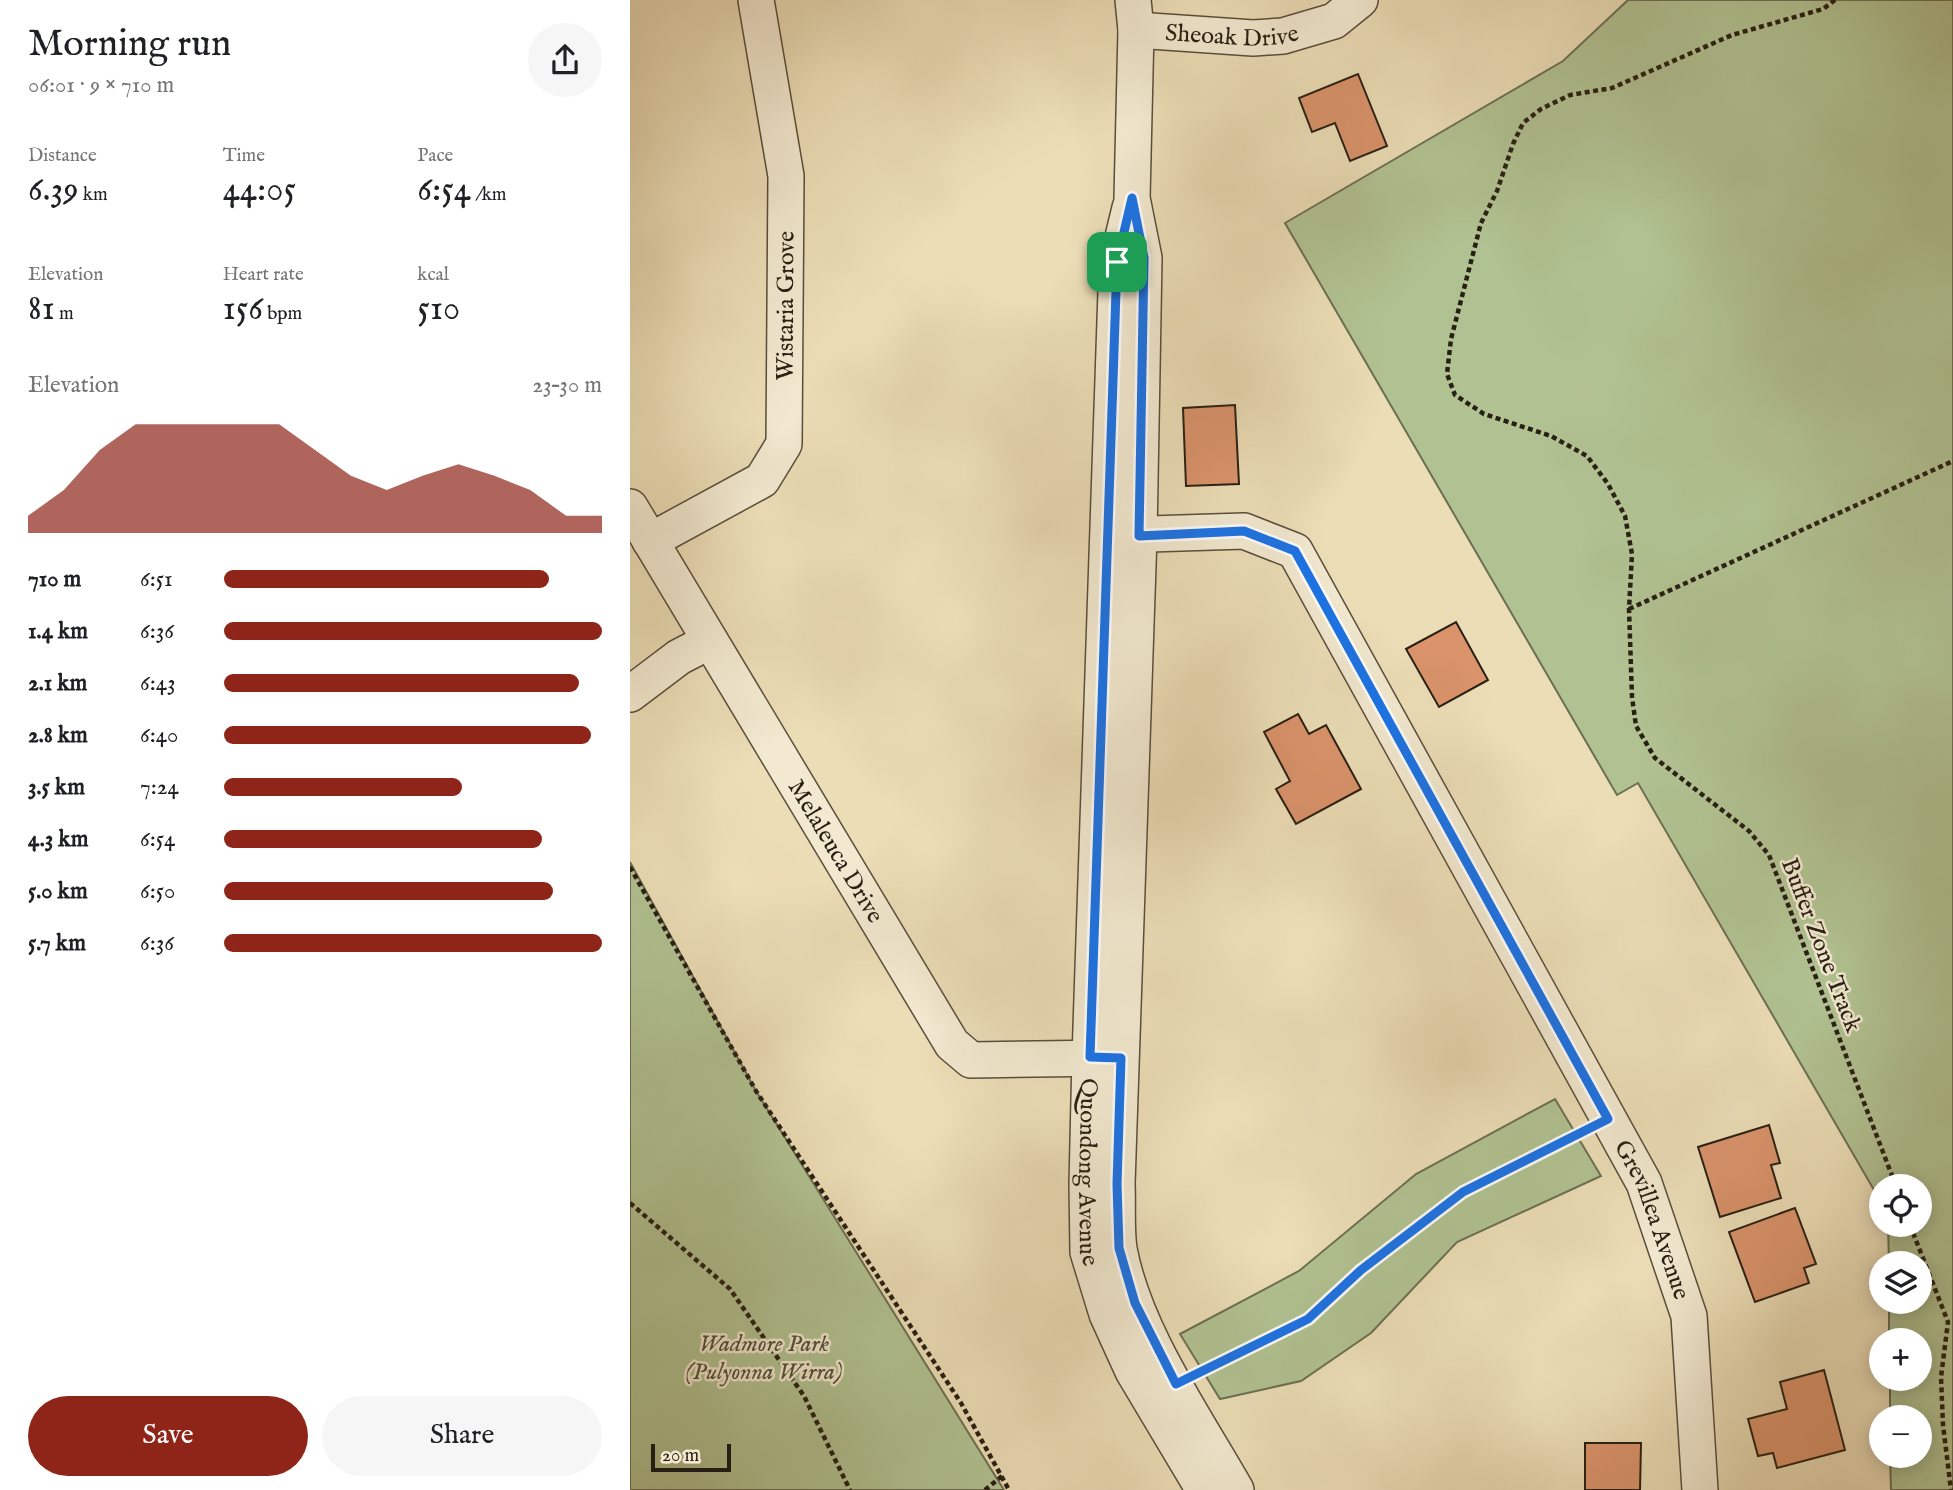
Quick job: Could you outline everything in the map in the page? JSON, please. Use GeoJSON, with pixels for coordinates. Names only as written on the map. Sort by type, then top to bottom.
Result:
{"type":"FeatureCollection","features":[{"type":"Feature","properties":{"kind":"street","name":"Wistaria Grove"},"geometry":{"type":"LineString","coordinates":[[650,541],[762,480],[784,444],[786,176],[756,0]]}},
{"type":"Feature","properties":{"kind":"street","name":"Sheoak Drive"},"geometry":{"type":"LineString","coordinates":[[1135,15],[1253,38],[1283,36],[1334,21],[1360,0]]}},
{"type":"Feature","properties":{"kind":"street","name":"Quondong Avenue"},"geometry":{"type":"LineString","coordinates":[[1135,15],[1132,198],[1144,258],[1124,536],[1105,1058],[1087,1184],[1088,1252],[1107,1314],[1133,1371],[1204,1490]]}},
{"type":"Feature","properties":{"kind":"street","name":"Melaleuca Drive"},"geometry":{"type":"LineString","coordinates":[[630,507],[952,1044],[971,1060],[1105,1058]]}},
{"type":"Feature","properties":{"kind":"street","name":"Grevillea Avenue"},"geometry":{"type":"LineString","coordinates":[[1124,536],[1244,531],[1295,551],[1644,1184],[1689,1316],[1700,1490]]}},
{"type":"Feature","properties":{"kind":"street"},"geometry":{"type":"LineString","coordinates":[[630,694],[678,657],[710,641]]}},
{"type":"Feature","properties":{"kind":"street","name":"Quondong Avenue"},"geometry":{"type":"LineString","coordinates":[[1105,1058],[1117,1184],[1119,1248],[1135,1303],[1176,1384],[1236,1490]]}},
{"type":"Feature","properties":{"kind":"path","name":"Buffer Zone Track"},"geometry":{"type":"LineString","coordinates":[[1835,0],[1823,9],[1732,34],[1612,88],[1570,95],[1541,109],[1523,123],[1497,191],[1480,223],[1451,339],[1447,374],[1455,395],[1484,414],[1551,436],[1587,456],[1608,484],[1625,516],[1632,554],[1629,609],[1632,697],[1636,726],[1655,758],[1749,831],[1769,855],[1891,1174]]}},
{"type":"Feature","properties":{"kind":"path"},"geometry":{"type":"LineString","coordinates":[[1629,609],[1953,461]]}},
{"type":"Feature","properties":{"kind":"path"},"geometry":{"type":"LineString","coordinates":[[630,867],[756,1091],[961,1403],[1009,1490]]}},
{"type":"Feature","properties":{"kind":"path"},"geometry":{"type":"LineString","coordinates":[[1176,1384],[1308,1319],[1361,1270],[1463,1192],[1608,1119]]}},
{"type":"Feature","properties":{"kind":"path"},"geometry":{"type":"LineString","coordinates":[[630,1203],[730,1289],[804,1396],[850,1490]]}},
{"type":"Feature","properties":{"kind":"path"},"geometry":{"type":"LineString","coordinates":[[1915,1237],[1948,1322],[1941,1377],[1951,1490]]}},
{"type":"Feature","properties":{"kind":"path"},"geometry":{"type":"LineString","coordinates":[[985,1490],[1002,1476]]}},
{"type":"Feature","properties":{"kind":"green space"},"geometry":{"type":"Polygon","coordinates":[[[1628,0],[1953,0],[1953,1490],[1891,1490],[1890,1468],[1932,1468],[1932,1405],[1890,1405],[1890,1391],[1932,1391],[1932,1328],[1889,1328],[1889,1314],[1932,1314],[1932,1251],[1889,1251],[1888,1237],[1932,1237],[1932,1174],[1869,1174],[1869,1181],[1638,783],[1617,795],[1285,223],[1563,61],[1628,0]]]}},
{"type":"Feature","properties":{"kind":"green space","name":"Wadmore Park (Pulyonna Wirra)"},"geometry":{"type":"Polygon","coordinates":[[[630,862],[756,1091],[1004,1490],[630,1490],[630,862]]]}},
{"type":"Feature","properties":{"kind":"green space"},"geometry":{"type":"Polygon","coordinates":[[[1555,1099],[1601,1176],[1457,1242],[1371,1333],[1301,1381],[1220,1399],[1180,1334],[1299,1271],[1416,1174],[1555,1099]]]}},
{"type":"Feature","properties":{"kind":"building"},"geometry":{"type":"Polygon","coordinates":[[[1358,74],[1387,146],[1350,161],[1335,123],[1312,132],[1299,98],[1358,74]]]}},
{"type":"Feature","properties":{"kind":"building"},"geometry":{"type":"Polygon","coordinates":[[[1235,405],[1239,484],[1186,486],[1183,408],[1235,405]]]}},
{"type":"Feature","properties":{"kind":"building"},"geometry":{"type":"Polygon","coordinates":[[[1456,622],[1488,680],[1439,707],[1406,649],[1456,622]]]}},
{"type":"Feature","properties":{"kind":"building"},"geometry":{"type":"Polygon","coordinates":[[[1298,714],[1309,734],[1326,725],[1361,789],[1296,824],[1276,789],[1290,781],[1264,732],[1298,714]]]}},
{"type":"Feature","properties":{"kind":"building"},"geometry":{"type":"Polygon","coordinates":[[[1769,1125],[1780,1163],[1771,1165],[1781,1198],[1720,1217],[1698,1147],[1769,1125]]]}},
{"type":"Feature","properties":{"kind":"building"},"geometry":{"type":"Polygon","coordinates":[[[1795,1208],[1816,1264],[1804,1268],[1809,1283],[1755,1302],[1729,1232],[1795,1208]]]}},
{"type":"Feature","properties":{"kind":"building"},"geometry":{"type":"Polygon","coordinates":[[[1824,1370],[1845,1450],[1777,1468],[1773,1453],[1758,1456],[1748,1419],[1787,1409],[1780,1382],[1824,1370]]]}},
{"type":"Feature","properties":{"kind":"building"},"geometry":{"type":"Polygon","coordinates":[[[1585,1443],[1641,1443],[1640,1490],[1585,1490],[1585,1443]]]}},
{"type":"Feature","properties":{"kind":"route"},"geometry":{"type":"LineString","coordinates":[[1132,198],[1144,258],[1139,536],[1244,531],[1295,551],[1608,1119],[1463,1192],[1361,1270],[1308,1319],[1176,1384],[1135,1303],[1119,1248],[1117,1184],[1121,1058],[1090,1057],[1117,262],[1132,198]]}}]}
